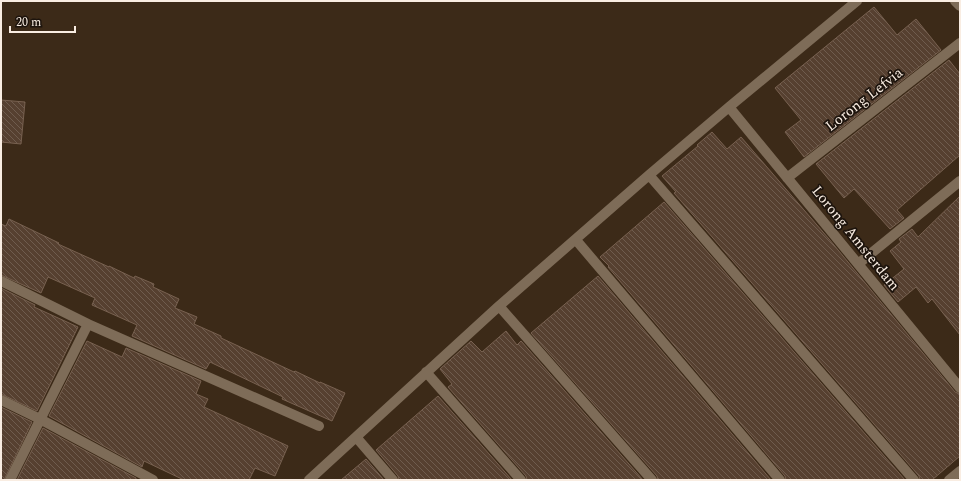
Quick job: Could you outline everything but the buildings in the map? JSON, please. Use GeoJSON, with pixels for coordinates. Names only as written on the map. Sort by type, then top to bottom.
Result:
{"type":"FeatureCollection","features":[{"type":"Feature","properties":{"kind":"street"},"geometry":{"type":"LineString","coordinates":[[310,480],[499,306],[729,107],[858,1]]}},
{"type":"Feature","properties":{"kind":"street"},"geometry":{"type":"LineString","coordinates":[[955,1],[960,6]]}},
{"type":"Feature","properties":{"kind":"street","name":"Lorong Lefvia"},"geometry":{"type":"LineString","coordinates":[[787,178],[960,43]]}},
{"type":"Feature","properties":{"kind":"street","name":"Lorong Amsterdam"},"geometry":{"type":"LineString","coordinates":[[729,107],[960,388]]}},
{"type":"Feature","properties":{"kind":"street"},"geometry":{"type":"LineString","coordinates":[[649,175],[914,480]]}},
{"type":"Feature","properties":{"kind":"street"},"geometry":{"type":"LineString","coordinates":[[858,264],[960,180]]}},
{"type":"Feature","properties":{"kind":"street"},"geometry":{"type":"LineString","coordinates":[[576,240],[780,480]]}},
{"type":"Feature","properties":{"kind":"street"},"geometry":{"type":"LineString","coordinates":[[1,281],[88,324],[319,426]]}},
{"type":"Feature","properties":{"kind":"street"},"geometry":{"type":"LineString","coordinates":[[499,306],[652,480]]}},
{"type":"Feature","properties":{"kind":"street"},"geometry":{"type":"LineString","coordinates":[[10,480],[88,324]]}},
{"type":"Feature","properties":{"kind":"street"},"geometry":{"type":"LineString","coordinates":[[426,372],[521,480]]}},
{"type":"Feature","properties":{"kind":"street"},"geometry":{"type":"LineString","coordinates":[[1,400],[40,419],[153,480]]}},
{"type":"Feature","properties":{"kind":"street"},"geometry":{"type":"LineString","coordinates":[[356,437],[393,480]]}},
{"type":"Feature","properties":{"kind":"street"},"geometry":{"type":"LineString","coordinates":[[949,480],[960,470]]}}]}
